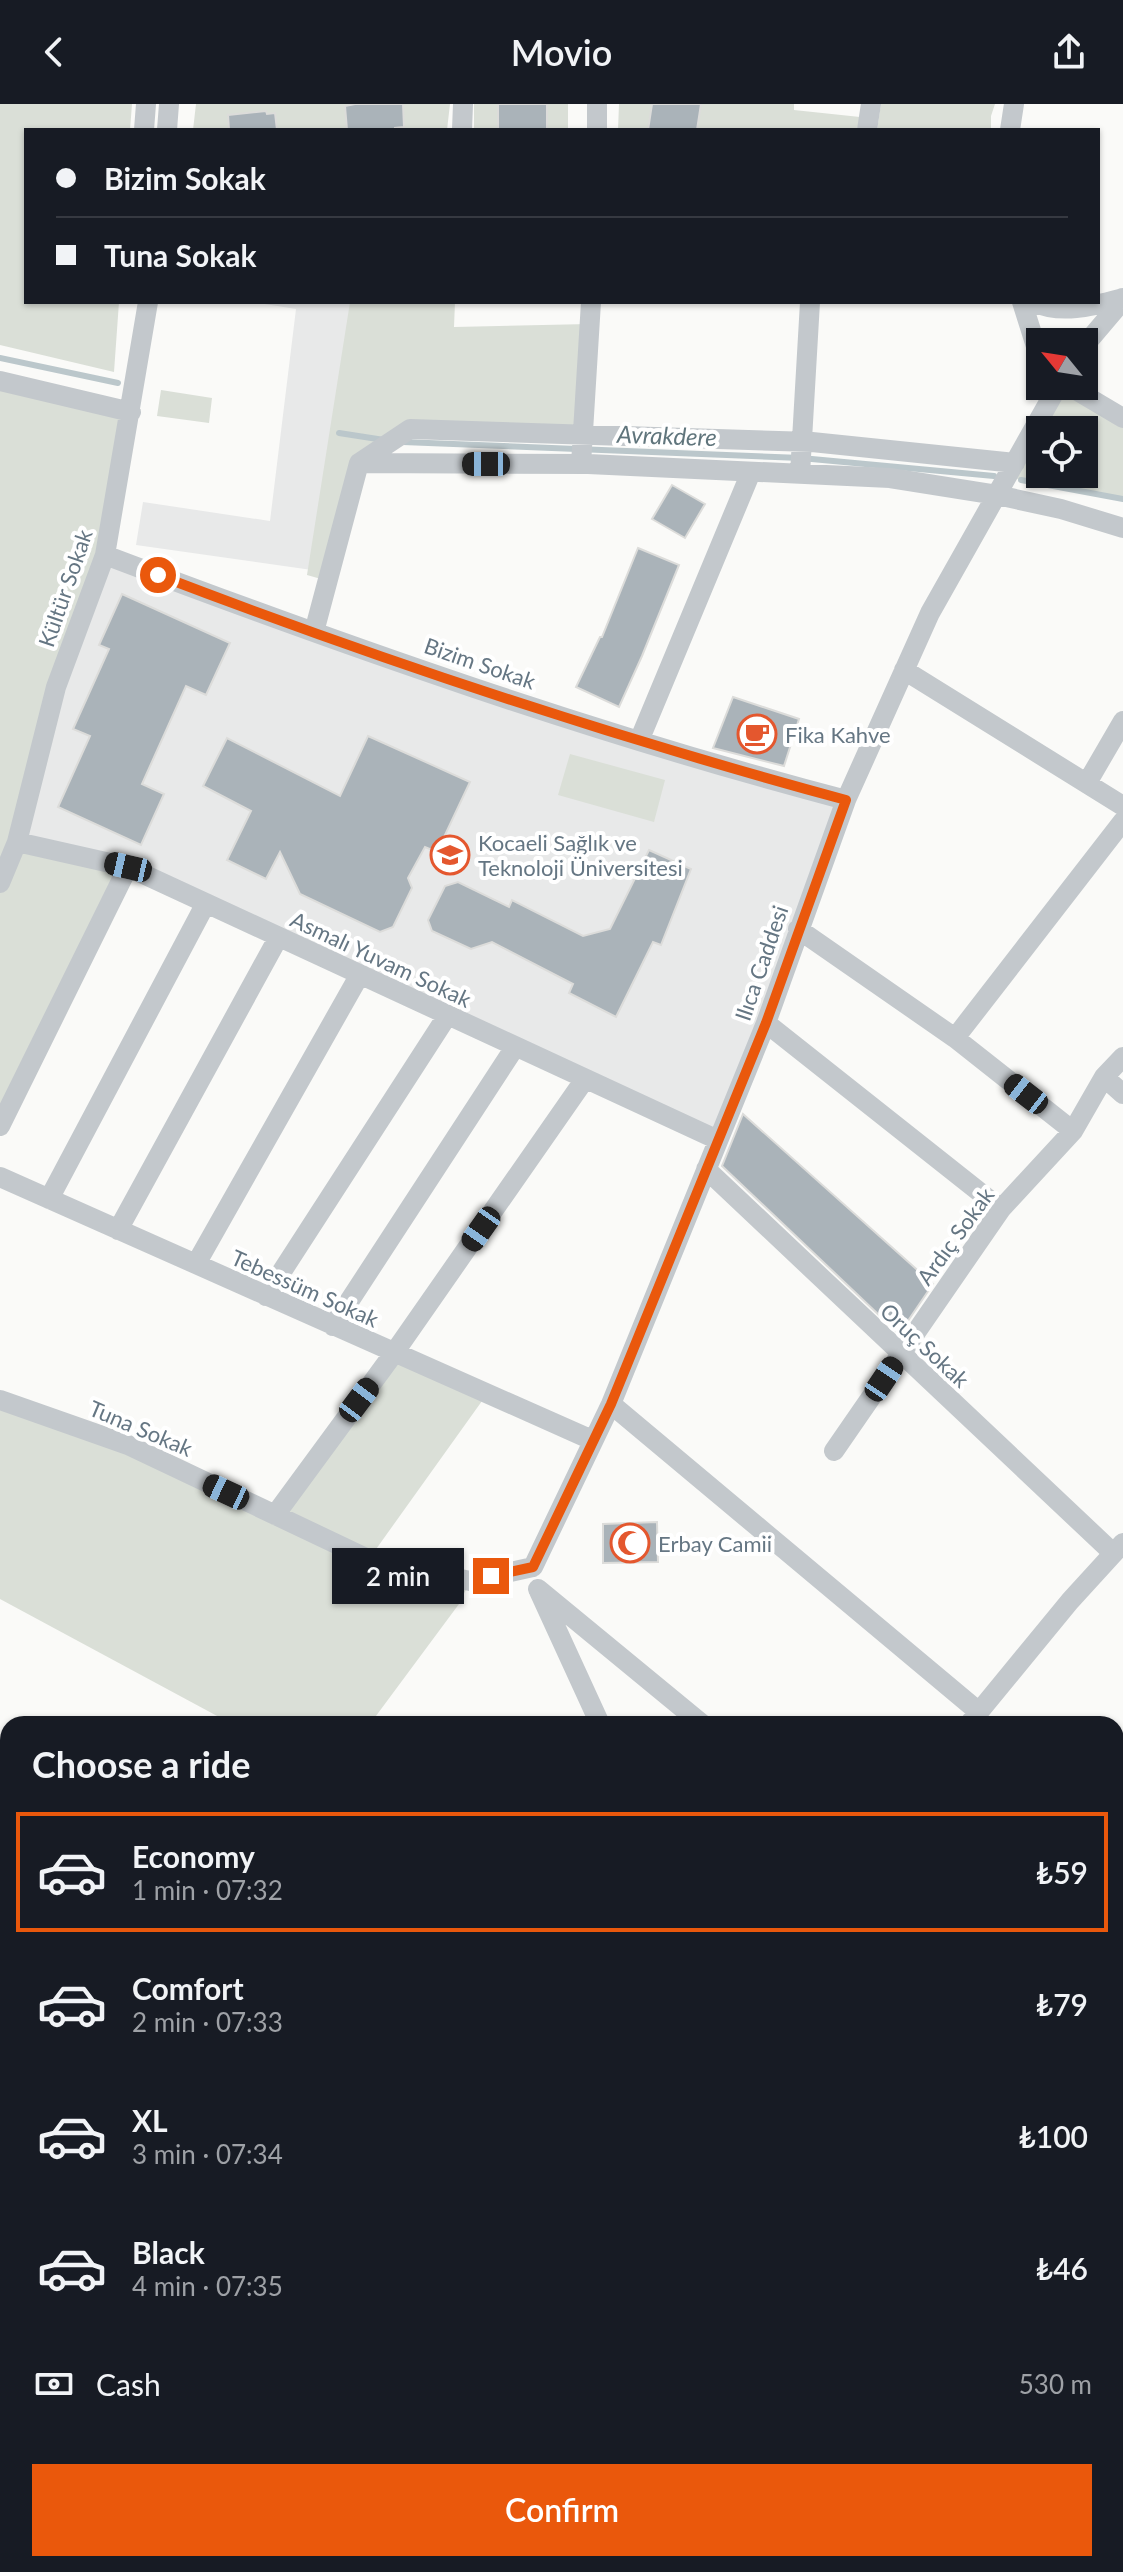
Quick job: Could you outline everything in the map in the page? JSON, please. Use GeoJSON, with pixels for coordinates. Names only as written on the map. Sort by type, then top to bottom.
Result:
{"type":"FeatureCollection","features":[{"type":"Feature","properties":{"kind":"street"},"geometry":{"type":"LineString","coordinates":[[144,128],[146,104]]}},
{"type":"Feature","properties":{"kind":"street"},"geometry":{"type":"LineString","coordinates":[[167,128],[169,104]]}},
{"type":"Feature","properties":{"kind":"street"},"geometry":{"type":"LineString","coordinates":[[462,128],[463,104]]}},
{"type":"Feature","properties":{"kind":"street"},"geometry":{"type":"LineString","coordinates":[[597,104],[597,128]]}},
{"type":"Feature","properties":{"kind":"street"},"geometry":{"type":"LineString","coordinates":[[867,128],[871,104]]}},
{"type":"Feature","properties":{"kind":"street"},"geometry":{"type":"LineString","coordinates":[[1010,128],[1014,104]]}},
{"type":"Feature","properties":{"kind":"street"},"geometry":{"type":"LineString","coordinates":[[1037,304],[1048,309],[1085,308],[1123,299]]}},
{"type":"Feature","properties":{"kind":"street"},"geometry":{"type":"LineString","coordinates":[[1098,329],[1123,299]]}},
{"type":"Feature","properties":{"kind":"street","name":"Kültür Sokak"},"geometry":{"type":"LineString","coordinates":[[0,883],[17,842],[56,687],[105,555],[148,304]]}},
{"type":"Feature","properties":{"kind":"street"},"geometry":{"type":"LineString","coordinates":[[581,464],[591,304]]}},
{"type":"Feature","properties":{"kind":"street"},"geometry":{"type":"LineString","coordinates":[[800,474],[810,304]]}},
{"type":"Feature","properties":{"kind":"street"},"geometry":{"type":"LineString","coordinates":[[1023,304],[1030,328]]}},
{"type":"Feature","properties":{"kind":"street"},"geometry":{"type":"LineString","coordinates":[[0,381],[131,412]]}},
{"type":"Feature","properties":{"kind":"street"},"geometry":{"type":"LineString","coordinates":[[1093,400],[1123,418]]}},
{"type":"Feature","properties":{"kind":"street"},"geometry":{"type":"LineString","coordinates":[[314,632],[359,463],[410,429],[802,442],[1015,463]]}},
{"type":"Feature","properties":{"kind":"street","name":"Ilıca Caddesi"},"geometry":{"type":"LineString","coordinates":[[533,1567],[611,1404],[766,1023],[846,800],[930,613],[1026,443]]}},
{"type":"Feature","properties":{"kind":"street"},"geometry":{"type":"LineString","coordinates":[[359,463],[581,464],[890,478],[997,495],[1061,509],[1123,528]]}},
{"type":"Feature","properties":{"kind":"street"},"geometry":{"type":"LineString","coordinates":[[639,741],[751,472]]}},
{"type":"Feature","properties":{"kind":"street","name":"Bizim Sokak"},"geometry":{"type":"LineString","coordinates":[[105,555],[314,632],[639,741],[846,800]]}},
{"type":"Feature","properties":{"kind":"street"},"geometry":{"type":"LineString","coordinates":[[904,670],[1123,806]]}},
{"type":"Feature","properties":{"kind":"street"},"geometry":{"type":"LineString","coordinates":[[1087,783],[1123,721]]}},
{"type":"Feature","properties":{"kind":"street"},"geometry":{"type":"LineString","coordinates":[[955,1038],[1123,821]]}},
{"type":"Feature","properties":{"kind":"street","name":"Asmalı Yuvam Sokak"},"geometry":{"type":"LineString","coordinates":[[17,842],[128,867],[718,1140]]}},
{"type":"Feature","properties":{"kind":"street"},"geometry":{"type":"LineString","coordinates":[[0,1126],[128,867]]}},
{"type":"Feature","properties":{"kind":"street"},"geometry":{"type":"LineString","coordinates":[[49,1199],[206,903]]}},
{"type":"Feature","properties":{"kind":"street"},"geometry":{"type":"LineString","coordinates":[[798,929],[955,1038],[1073,1131]]}},
{"type":"Feature","properties":{"kind":"street"},"geometry":{"type":"LineString","coordinates":[[118,1230],[278,938]]}},
{"type":"Feature","properties":{"kind":"street"},"geometry":{"type":"LineString","coordinates":[[196,1264],[359,976]]}},
{"type":"Feature","properties":{"kind":"street"},"geometry":{"type":"LineString","coordinates":[[266,1296],[447,1016]]}},
{"type":"Feature","properties":{"kind":"street"},"geometry":{"type":"LineString","coordinates":[[766,1023],[1001,1209]]}},
{"type":"Feature","properties":{"kind":"street"},"geometry":{"type":"LineString","coordinates":[[333,1326],[515,1047]]}},
{"type":"Feature","properties":{"kind":"street","name":"Ardıç Sokak"},"geometry":{"type":"LineString","coordinates":[[834,1451],[1001,1209],[1073,1131],[1104,1077],[1123,1057]]}},
{"type":"Feature","properties":{"kind":"street"},"geometry":{"type":"LineString","coordinates":[[1104,1077],[1123,1094]]}},
{"type":"Feature","properties":{"kind":"street"},"geometry":{"type":"LineString","coordinates":[[275,1515],[394,1353],[585,1079]]}},
{"type":"Feature","properties":{"kind":"street","name":"Oruç Sokak"},"geometry":{"type":"LineString","coordinates":[[706,1169],[901,1355],[1118,1548]]}},
{"type":"Feature","properties":{"kind":"street","name":"Tebessüm Sokak"},"geometry":{"type":"LineString","coordinates":[[0,1177],[592,1440]]}},
{"type":"Feature","properties":{"kind":"street","name":"Tuna Sokak"},"geometry":{"type":"LineString","coordinates":[[0,1400],[128,1445],[368,1559],[470,1581],[533,1567]]}},
{"type":"Feature","properties":{"kind":"street"},"geometry":{"type":"LineString","coordinates":[[611,1404],[972,1716]]}},
{"type":"Feature","properties":{"kind":"street"},"geometry":{"type":"LineString","coordinates":[[976,1716],[1118,1548]]}},
{"type":"Feature","properties":{"kind":"street"},"geometry":{"type":"LineString","coordinates":[[533,1567],[538,1589],[596,1716]]}},
{"type":"Feature","properties":{"kind":"street"},"geometry":{"type":"LineString","coordinates":[[538,1589],[692,1716]]}},
{"type":"Feature","properties":{"kind":"shaded area"},"geometry":{"type":"Polygon","coordinates":[[[0,104],[132,104],[130,128],[24,128],[24,304],[119,304],[114,372],[0,345],[0,104]]]}},
{"type":"Feature","properties":{"kind":"shaded area"},"geometry":{"type":"Polygon","coordinates":[[[196,104],[450,104],[447,128],[193,128],[196,104]]]}},
{"type":"Feature","properties":{"kind":"shaded area"},"geometry":{"type":"Polygon","coordinates":[[[474,104],[568,104],[568,128],[474,128],[474,104]]]}},
{"type":"Feature","properties":{"kind":"shaded area"},"geometry":{"type":"Polygon","coordinates":[[[619,104],[794,104],[794,110],[860,117],[857,128],[618,128],[619,104]]]}},
{"type":"Feature","properties":{"kind":"shaded area"},"geometry":{"type":"Polygon","coordinates":[[[881,104],[995,104],[991,128],[877,128],[881,104]]]}},
{"type":"Feature","properties":{"kind":"shaded area"},"geometry":{"type":"Polygon","coordinates":[[[265,304],[352,304],[326,572],[136,545],[143,502],[270,521],[296,309],[265,304]]]}},
{"type":"Feature","properties":{"kind":"shaded area"},"geometry":{"type":"Polygon","coordinates":[[[350,304],[455,304],[454,327],[589,324],[583,433],[410,429],[359,463],[328,581],[307,575],[350,304]]]}},
{"type":"Feature","properties":{"kind":"shaded area"},"geometry":{"type":"Polygon","coordinates":[[[0,381],[131,412],[105,555],[18,842],[128,867],[0,1126],[0,381]]]}},
{"type":"Feature","properties":{"kind":"shaded area"},"geometry":{"type":"Polygon","coordinates":[[[161,390],[212,398],[209,423],[157,416],[161,390]]]}},
{"type":"Feature","properties":{"kind":"shaded area"},"geometry":{"type":"Polygon","coordinates":[[[1050,400],[1086,400],[1123,418],[1123,499],[1065,488],[1098,488],[1098,416],[1041,416],[1050,400]]]}},
{"type":"Feature","properties":{"kind":"shaded area"},"geometry":{"type":"Polygon","coordinates":[[[1026,443],[1026,481],[1007,477],[1026,443]]]}},
{"type":"Feature","properties":{"kind":"shaded area","name":"Kocaeli Sağlık ve Teknoloji Üniversitesi"},"geometry":{"type":"Polygon","coordinates":[[[105,555],[263,615],[846,800],[718,1140],[128,867],[18,842],[105,555]]]}},
{"type":"Feature","properties":{"kind":"shaded area"},"geometry":{"type":"Polygon","coordinates":[[[570,754],[665,780],[654,822],[558,795],[570,754]]]}},
{"type":"Feature","properties":{"kind":"shaded area"},"geometry":{"type":"Polygon","coordinates":[[[394,1353],[487,1394],[369,1559],[470,1581],[459,1604],[376,1716],[217,1716],[0,1599],[0,1400],[275,1515],[394,1353]]]}},
{"type":"Feature","properties":{"kind":"building"},"geometry":{"type":"Polygon","coordinates":[[[403,104],[404,127],[347,128],[345,106],[403,104]]]}},
{"type":"Feature","properties":{"kind":"building"},"geometry":{"type":"Polygon","coordinates":[[[498,104],[547,104],[547,128],[498,128],[498,104]]]}},
{"type":"Feature","properties":{"kind":"building"},"geometry":{"type":"Polygon","coordinates":[[[652,104],[701,104],[697,128],[648,128],[652,104]]]}},
{"type":"Feature","properties":{"kind":"building"},"geometry":{"type":"Polygon","coordinates":[[[275,113],[277,128],[229,128],[228,115],[275,113]]]}},
{"type":"Feature","properties":{"kind":"building"},"geometry":{"type":"Polygon","coordinates":[[[672,485],[705,504],[685,538],[652,519],[672,485]]]}},
{"type":"Feature","properties":{"kind":"building"},"geometry":{"type":"Polygon","coordinates":[[[638,548],[679,565],[619,707],[576,687],[602,637],[638,548]]]}},
{"type":"Feature","properties":{"kind":"building"},"geometry":{"type":"Polygon","coordinates":[[[122,594],[230,643],[206,695],[186,686],[142,784],[164,794],[141,845],[58,807],[90,736],[73,729],[109,649],[99,645],[122,594]]]}},
{"type":"Feature","properties":{"kind":"building","name":"Fika Kahve"},"geometry":{"type":"Polygon","coordinates":[[[733,697],[799,719],[784,766],[713,748],[733,697]]]}},
{"type":"Feature","properties":{"kind":"building"},"geometry":{"type":"Polygon","coordinates":[[[368,736],[470,782],[437,852],[425,847],[408,878],[412,888],[393,927],[380,932],[300,894],[280,852],[266,879],[227,860],[251,811],[203,786],[227,738],[340,796],[368,736]]]}},
{"type":"Feature","properties":{"kind":"building"},"geometry":{"type":"Polygon","coordinates":[[[649,850],[691,869],[661,945],[653,942],[616,1017],[569,993],[573,984],[492,942],[471,949],[432,931],[428,920],[445,886],[458,882],[509,907],[512,900],[583,936],[610,929],[649,850]]]}},
{"type":"Feature","properties":{"kind":"building"},"geometry":{"type":"Polygon","coordinates":[[[743,1114],[933,1284],[899,1334],[722,1166],[743,1114]]]}},
{"type":"Feature","properties":{"kind":"building","name":"Erbay Camii"},"geometry":{"type":"Polygon","coordinates":[[[657,1522],[658,1562],[603,1563],[603,1524],[657,1522]]]}},
{"type":"Feature","properties":{"kind":"waterway","name":"Avrakdere"},"geometry":{"type":"LineString","coordinates":[[0,358],[118,383]]}},
{"type":"Feature","properties":{"kind":"waterway","name":"Avrakdere"},"geometry":{"type":"LineString","coordinates":[[339,433],[384,440]]}},
{"type":"Feature","properties":{"kind":"waterway","name":"Avrakdere"},"geometry":{"type":"LineString","coordinates":[[403,442],[801,458],[994,476]]}},
{"type":"Feature","properties":{"kind":"waterway","name":"Avrakdere"},"geometry":{"type":"LineString","coordinates":[[1021,480],[1123,499]]}},
{"type":"Feature","properties":{"kind":"place","name":"Fika Kahve"},"geometry":{"type":"Point","coordinates":[757,734]}},
{"type":"Feature","properties":{"kind":"place","name":"Kocaeli Sağlık ve Teknoloji Üniversitesi"},"geometry":{"type":"Point","coordinates":[450,855]}},
{"type":"Feature","properties":{"kind":"place","name":"Erbay Camii"},"geometry":{"type":"Point","coordinates":[630,1543]}},
{"type":"Feature","properties":{"kind":"route"},"geometry":{"type":"LineString","coordinates":[[158,575],[263,615],[675,753],[846,800],[766,1023],[611,1404],[533,1567],[491,1576]]}}]}
